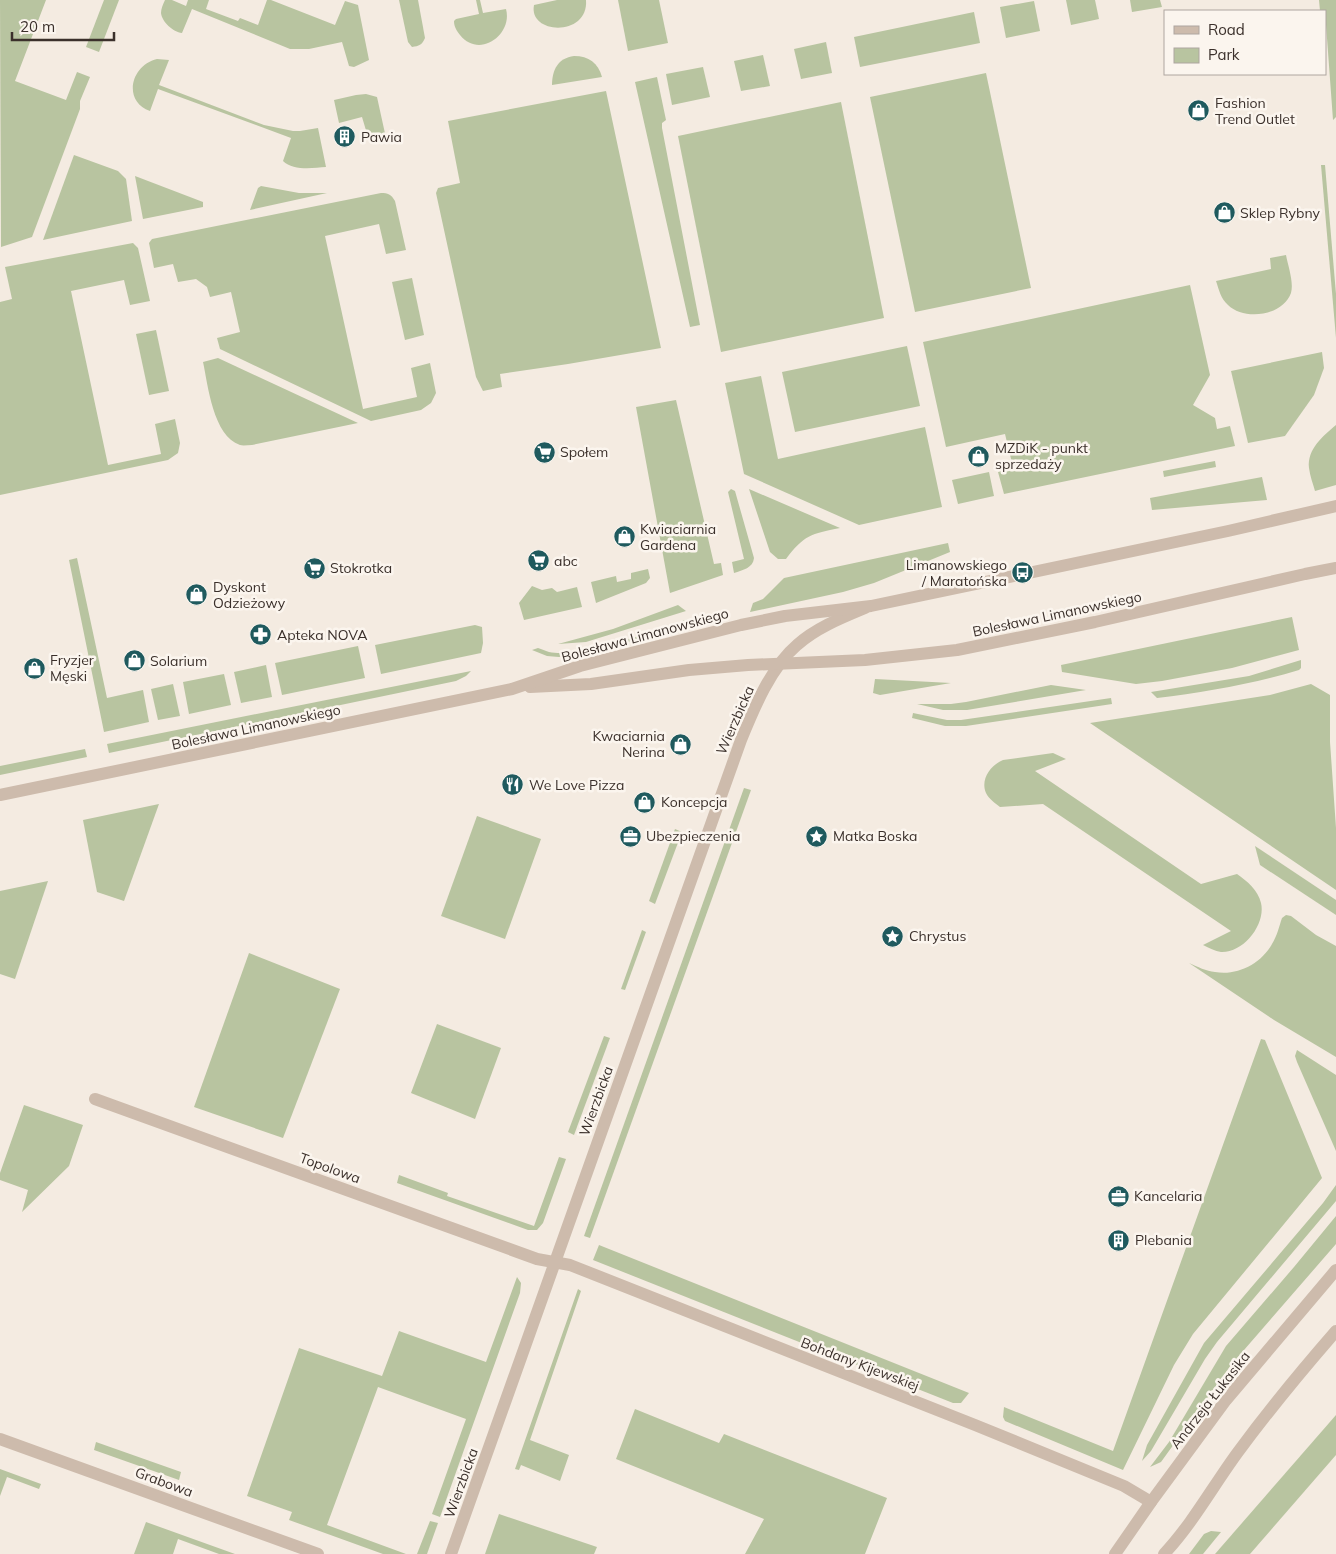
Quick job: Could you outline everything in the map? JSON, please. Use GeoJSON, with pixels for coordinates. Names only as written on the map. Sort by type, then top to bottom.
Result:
{"type":"FeatureCollection","features":[{"type":"Feature","properties":{"kind":"street","name":"Bolesława Limanowskiego"},"geometry":{"type":"LineString","coordinates":[[0,795],[517,688],[580,666],[741,625],[785,616],[871,606],[1228,531],[1336,506]]}},
{"type":"Feature","properties":{"kind":"street","name":"Bolesława Limanowskiego"},"geometry":{"type":"LineString","coordinates":[[517,688],[591,684],[689,670],[780,663],[865,660],[957,650],[1086,624],[1336,568]]}},
{"type":"Feature","properties":{"kind":"street","name":"Bolesława Limanowskiego"},"geometry":{"type":"LineString","coordinates":[[780,663],[798,644],[816,631],[871,606]]}},
{"type":"Feature","properties":{"kind":"street","name":"Wierzbicka"},"geometry":{"type":"LineString","coordinates":[[451,1554],[741,740],[751,714],[780,663]]}},
{"type":"Feature","properties":{"kind":"street","name":"Topolowa"},"geometry":{"type":"LineString","coordinates":[[95,1098],[537,1259],[555,1263]]}},
{"type":"Feature","properties":{"kind":"street","name":"Bohdany Kijewskiej"},"geometry":{"type":"LineString","coordinates":[[555,1263],[570,1265],[975,1425],[1124,1486],[1151,1502]]}},
{"type":"Feature","properties":{"kind":"street","name":"Andrzeja Łukasika"},"geometry":{"type":"LineString","coordinates":[[1115,1554],[1226,1400],[1336,1270]]}},
{"type":"Feature","properties":{"kind":"street"},"geometry":{"type":"LineString","coordinates":[[1164,1554],[1202,1507],[1267,1412],[1336,1330]]}},
{"type":"Feature","properties":{"kind":"street","name":"Grabowa"},"geometry":{"type":"LineString","coordinates":[[0,1439],[318,1554]]}},
{"type":"Feature","properties":{"kind":"green space"},"geometry":{"type":"Polygon","coordinates":[[[0,0],[46,0],[15,81],[66,100],[77,72],[90,77],[80,101],[80,109],[32,237],[1,247],[0,0]]]}},
{"type":"Feature","properties":{"kind":"green space"},"geometry":{"type":"Polygon","coordinates":[[[104,0],[119,0],[99,52],[86,47],[104,0]]]}},
{"type":"Feature","properties":{"kind":"green space"},"geometry":{"type":"Polygon","coordinates":[[[165,0],[172,0],[186,6],[188,0],[209,0],[206,9],[238,21],[240,18],[258,25],[267,0],[335,25],[345,1],[358,5],[369,60],[354,67],[349,66],[342,42],[309,49],[290,49],[192,9],[182,33],[175,31],[163,20],[161,10],[165,0]]]}},
{"type":"Feature","properties":{"kind":"green space"},"geometry":{"type":"Polygon","coordinates":[[[399,0],[418,0],[425,38],[418,46],[412,47],[408,42],[399,0]]]}},
{"type":"Feature","properties":{"kind":"green space"},"geometry":{"type":"Polygon","coordinates":[[[476,0],[480,0],[483,13],[506,9],[507,19],[500,35],[493,41],[476,45],[468,42],[460,35],[454,21],[479,14],[476,0]]]}},
{"type":"Feature","properties":{"kind":"green space"},"geometry":{"type":"Polygon","coordinates":[[[557,0],[586,0],[584,12],[578,21],[569,26],[559,28],[540,22],[535,15],[534,5],[557,0]]]}},
{"type":"Feature","properties":{"kind":"green space"},"geometry":{"type":"Polygon","coordinates":[[[618,0],[659,0],[668,43],[628,51],[618,0]]]}},
{"type":"Feature","properties":{"kind":"green space"},"geometry":{"type":"Polygon","coordinates":[[[1066,0],[1095,0],[1099,19],[1071,25],[1066,0]]]}},
{"type":"Feature","properties":{"kind":"green space"},"geometry":{"type":"Polygon","coordinates":[[[1130,0],[1160,0],[1162,7],[1132,12],[1130,0]]]}},
{"type":"Feature","properties":{"kind":"green space"},"geometry":{"type":"Polygon","coordinates":[[[1319,0],[1336,0],[1336,117],[1333,120],[1326,10],[1320,10],[1319,0]]]}},
{"type":"Feature","properties":{"kind":"green space"},"geometry":{"type":"Polygon","coordinates":[[[1034,1],[1040,31],[1006,38],[1000,7],[1034,1]]]}},
{"type":"Feature","properties":{"kind":"green space"},"geometry":{"type":"Polygon","coordinates":[[[974,12],[980,43],[860,67],[854,37],[974,12]]]}},
{"type":"Feature","properties":{"kind":"green space"},"geometry":{"type":"Polygon","coordinates":[[[826,42],[832,73],[801,79],[794,49],[826,42]]]}},
{"type":"Feature","properties":{"kind":"green space"},"geometry":{"type":"Polygon","coordinates":[[[763,55],[770,86],[741,91],[734,61],[763,55]]]}},
{"type":"Feature","properties":{"kind":"green space"},"geometry":{"type":"Polygon","coordinates":[[[574,56],[584,57],[592,61],[602,77],[552,85],[553,74],[560,62],[574,56]]]}},
{"type":"Feature","properties":{"kind":"green space"},"geometry":{"type":"Polygon","coordinates":[[[157,59],[169,60],[159,85],[264,125],[293,131],[318,128],[326,167],[303,168],[287,164],[283,161],[291,138],[158,89],[150,111],[141,106],[133,92],[136,75],[141,68],[157,59]]]}},
{"type":"Feature","properties":{"kind":"green space"},"geometry":{"type":"Polygon","coordinates":[[[703,67],[710,97],[672,105],[666,74],[703,67]]]}},
{"type":"Feature","properties":{"kind":"green space"},"geometry":{"type":"Polygon","coordinates":[[[986,73],[1031,288],[915,312],[870,97],[986,73]]]}},
{"type":"Feature","properties":{"kind":"green space"},"geometry":{"type":"Polygon","coordinates":[[[657,77],[666,120],[662,123],[662,128],[700,325],[690,327],[635,82],[657,77]]]}},
{"type":"Feature","properties":{"kind":"green space"},"geometry":{"type":"Polygon","coordinates":[[[606,91],[661,348],[500,374],[502,387],[483,391],[476,377],[436,193],[438,188],[460,183],[448,121],[606,91]]]}},
{"type":"Feature","properties":{"kind":"green space"},"geometry":{"type":"Polygon","coordinates":[[[366,94],[377,97],[386,138],[368,137],[362,117],[339,123],[334,100],[366,94]]]}},
{"type":"Feature","properties":{"kind":"green space"},"geometry":{"type":"Polygon","coordinates":[[[841,102],[884,318],[721,352],[678,136],[841,102]]]}},
{"type":"Feature","properties":{"kind":"green space"},"geometry":{"type":"Polygon","coordinates":[[[74,155],[118,171],[126,179],[132,221],[43,240],[74,155]]]}},
{"type":"Feature","properties":{"kind":"green space"},"geometry":{"type":"Polygon","coordinates":[[[1321,165],[1325,165],[1336,294],[1336,338],[1321,165]]]}},
{"type":"Feature","properties":{"kind":"green space"},"geometry":{"type":"Polygon","coordinates":[[[135,176],[203,202],[203,207],[143,219],[135,176]]]}},
{"type":"Feature","properties":{"kind":"green space"},"geometry":{"type":"Polygon","coordinates":[[[261,186],[299,193],[327,193],[250,210],[258,188],[261,186]]]}},
{"type":"Feature","properties":{"kind":"green space"},"geometry":{"type":"Polygon","coordinates":[[[381,193],[389,194],[395,201],[406,250],[386,254],[379,224],[325,236],[363,409],[417,397],[411,368],[430,363],[436,393],[431,403],[421,410],[371,421],[220,349],[217,338],[240,332],[231,292],[210,297],[207,287],[196,279],[178,282],[173,264],[154,268],[149,243],[152,239],[381,193]]]}},
{"type":"Feature","properties":{"kind":"green space"},"geometry":{"type":"Polygon","coordinates":[[[133,243],[138,248],[150,301],[130,305],[124,280],[71,291],[108,465],[161,454],[155,424],[175,419],[180,443],[178,453],[168,460],[0,495],[0,302],[12,299],[5,267],[133,243]]]}},
{"type":"Feature","properties":{"kind":"green space"},"geometry":{"type":"Polygon","coordinates":[[[1286,255],[1292,289],[1287,301],[1280,307],[1262,314],[1243,313],[1228,305],[1220,294],[1216,281],[1271,269],[1270,258],[1286,255]]]}},
{"type":"Feature","properties":{"kind":"green space"},"geometry":{"type":"Polygon","coordinates":[[[412,278],[424,335],[405,340],[392,282],[412,278]]]}},
{"type":"Feature","properties":{"kind":"green space"},"geometry":{"type":"Polygon","coordinates":[[[1190,285],[1210,375],[1193,405],[1215,418],[1217,429],[1230,426],[1235,446],[1004,494],[998,472],[1013,467],[1005,434],[946,447],[923,342],[1190,285]]]}},
{"type":"Feature","properties":{"kind":"green space"},"geometry":{"type":"Polygon","coordinates":[[[156,330],[169,391],[149,395],[136,334],[156,330]]]}},
{"type":"Feature","properties":{"kind":"green space"},"geometry":{"type":"Polygon","coordinates":[[[907,346],[920,406],[795,432],[782,372],[907,346]]]}},
{"type":"Feature","properties":{"kind":"green space"},"geometry":{"type":"Polygon","coordinates":[[[1322,352],[1324,368],[1314,395],[1285,436],[1248,443],[1231,371],[1322,352]]]}},
{"type":"Feature","properties":{"kind":"green space"},"geometry":{"type":"Polygon","coordinates":[[[218,358],[358,423],[252,445],[240,445],[231,440],[224,431],[213,409],[203,362],[218,358]]]}},
{"type":"Feature","properties":{"kind":"green space"},"geometry":{"type":"Polygon","coordinates":[[[761,376],[778,459],[925,427],[942,507],[859,525],[744,474],[725,383],[761,376]]]}},
{"type":"Feature","properties":{"kind":"green space"},"geometry":{"type":"Polygon","coordinates":[[[676,400],[714,564],[721,563],[723,575],[670,593],[636,407],[676,400]]]}},
{"type":"Feature","properties":{"kind":"green space"},"geometry":{"type":"Polygon","coordinates":[[[1336,425],[1336,485],[1315,491],[1309,461],[1313,449],[1336,425]]]}},
{"type":"Feature","properties":{"kind":"green space"},"geometry":{"type":"Polygon","coordinates":[[[1215,461],[1216,467],[1164,477],[1163,471],[1215,461]]]}},
{"type":"Feature","properties":{"kind":"green space"},"geometry":{"type":"Polygon","coordinates":[[[989,472],[994,496],[958,504],[952,480],[989,472]]]}},
{"type":"Feature","properties":{"kind":"green space"},"geometry":{"type":"Polygon","coordinates":[[[1262,477],[1267,500],[1152,510],[1150,498],[1262,477]]]}},
{"type":"Feature","properties":{"kind":"green space"},"geometry":{"type":"Polygon","coordinates":[[[731,489],[735,491],[754,558],[750,566],[734,573],[732,562],[744,559],[728,492],[731,489]]]}},
{"type":"Feature","properties":{"kind":"green space"},"geometry":{"type":"Polygon","coordinates":[[[749,489],[840,528],[815,534],[803,540],[786,559],[778,559],[770,552],[749,489]]]}},
{"type":"Feature","properties":{"kind":"green space"},"geometry":{"type":"Polygon","coordinates":[[[948,543],[950,552],[874,583],[843,592],[750,612],[753,603],[763,599],[784,578],[948,543]]]}},
{"type":"Feature","properties":{"kind":"green space"},"geometry":{"type":"Polygon","coordinates":[[[77,558],[107,698],[143,690],[149,722],[104,732],[69,560],[77,558]]]}},
{"type":"Feature","properties":{"kind":"green space"},"geometry":{"type":"Polygon","coordinates":[[[648,569],[650,578],[646,583],[596,603],[591,582],[616,576],[617,582],[631,579],[631,573],[648,569]]]}},
{"type":"Feature","properties":{"kind":"green space"},"geometry":{"type":"Polygon","coordinates":[[[532,586],[542,590],[552,588],[557,592],[577,587],[582,607],[524,620],[519,603],[532,586]]]}},
{"type":"Feature","properties":{"kind":"green space"},"geometry":{"type":"Polygon","coordinates":[[[678,605],[686,611],[586,642],[558,644],[613,629],[678,605]]]}},
{"type":"Feature","properties":{"kind":"green space"},"geometry":{"type":"Polygon","coordinates":[[[1292,617],[1299,650],[1232,668],[1136,684],[1062,672],[1061,665],[1292,617]]]}},
{"type":"Feature","properties":{"kind":"green space"},"geometry":{"type":"Polygon","coordinates":[[[688,619],[690,626],[592,651],[559,657],[547,656],[532,650],[538,648],[549,652],[563,653],[599,648],[688,619]]]}},
{"type":"Feature","properties":{"kind":"green space"},"geometry":{"type":"Polygon","coordinates":[[[475,625],[482,627],[483,643],[481,653],[381,674],[375,645],[475,625]]]}},
{"type":"Feature","properties":{"kind":"green space"},"geometry":{"type":"Polygon","coordinates":[[[358,646],[365,678],[282,695],[275,663],[358,646]]]}},
{"type":"Feature","properties":{"kind":"green space"},"geometry":{"type":"Polygon","coordinates":[[[1301,660],[1301,668],[1299,670],[1246,683],[1157,698],[1151,692],[1249,676],[1301,660]]]}},
{"type":"Feature","properties":{"kind":"green space"},"geometry":{"type":"Polygon","coordinates":[[[266,665],[272,697],[241,703],[234,672],[266,665]]]}},
{"type":"Feature","properties":{"kind":"green space"},"geometry":{"type":"Polygon","coordinates":[[[471,671],[456,681],[109,753],[107,744],[471,671]]]}},
{"type":"Feature","properties":{"kind":"green space"},"geometry":{"type":"Polygon","coordinates":[[[224,674],[231,705],[189,714],[183,682],[224,674]]]}},
{"type":"Feature","properties":{"kind":"green space"},"geometry":{"type":"Polygon","coordinates":[[[875,679],[951,683],[880,695],[873,693],[875,679]]]}},
{"type":"Feature","properties":{"kind":"green space"},"geometry":{"type":"Polygon","coordinates":[[[173,684],[180,716],[158,720],[151,689],[173,684]]]}},
{"type":"Feature","properties":{"kind":"green space"},"geometry":{"type":"Polygon","coordinates":[[[1311,684],[1330,695],[1330,742],[1336,828],[1336,890],[1090,723],[1270,695],[1311,684]]]}},
{"type":"Feature","properties":{"kind":"green space"},"geometry":{"type":"Polygon","coordinates":[[[1051,685],[1086,690],[967,710],[943,710],[917,704],[966,702],[1051,685]]]}},
{"type":"Feature","properties":{"kind":"green space"},"geometry":{"type":"Polygon","coordinates":[[[1111,698],[1112,704],[966,726],[945,726],[912,718],[913,713],[947,720],[961,720],[1111,698]]]}},
{"type":"Feature","properties":{"kind":"green space"},"geometry":{"type":"Polygon","coordinates":[[[85,749],[87,757],[0,775],[0,766],[85,749]]]}},
{"type":"Feature","properties":{"kind":"green space"},"geometry":{"type":"Polygon","coordinates":[[[1053,753],[1066,759],[1035,771],[1201,884],[1237,874],[1248,883],[1260,898],[1262,911],[1257,928],[1252,936],[1238,948],[1230,951],[1219,952],[1203,945],[1231,931],[1043,804],[1000,807],[987,795],[984,783],[994,765],[1003,760],[1053,753]]]}},
{"type":"Feature","properties":{"kind":"green space"},"geometry":{"type":"Polygon","coordinates":[[[744,788],[751,790],[590,1238],[584,1236],[744,788]]]}},
{"type":"Feature","properties":{"kind":"green space"},"geometry":{"type":"Polygon","coordinates":[[[159,804],[124,901],[97,892],[83,820],[159,804]]]}},
{"type":"Feature","properties":{"kind":"green space"},"geometry":{"type":"Polygon","coordinates":[[[477,816],[541,839],[505,939],[441,916],[477,816]]]}},
{"type":"Feature","properties":{"kind":"green space"},"geometry":{"type":"Polygon","coordinates":[[[675,829],[682,832],[655,904],[649,901],[675,829]]]}},
{"type":"Feature","properties":{"kind":"green space"},"geometry":{"type":"Polygon","coordinates":[[[1255,846],[1336,900],[1336,915],[1260,865],[1255,846]]]}},
{"type":"Feature","properties":{"kind":"green space"},"geometry":{"type":"Polygon","coordinates":[[[48,881],[15,979],[0,974],[0,891],[48,881]]]}},
{"type":"Feature","properties":{"kind":"green space"},"geometry":{"type":"Polygon","coordinates":[[[1286,915],[1291,916],[1316,935],[1336,946],[1336,1057],[1274,1020],[1189,963],[1208,971],[1223,973],[1248,967],[1267,951],[1275,938],[1282,918],[1286,915]]]}},
{"type":"Feature","properties":{"kind":"green space"},"geometry":{"type":"Polygon","coordinates":[[[642,930],[646,932],[625,990],[621,989],[642,930]]]}},
{"type":"Feature","properties":{"kind":"green space"},"geometry":{"type":"Polygon","coordinates":[[[249,953],[340,989],[283,1138],[194,1107],[249,953]]]}},
{"type":"Feature","properties":{"kind":"green space"},"geometry":{"type":"Polygon","coordinates":[[[437,1024],[501,1048],[475,1119],[411,1093],[437,1024]]]}},
{"type":"Feature","properties":{"kind":"green space"},"geometry":{"type":"Polygon","coordinates":[[[604,1036],[610,1038],[574,1135],[568,1132],[604,1036]]]}},
{"type":"Feature","properties":{"kind":"green space"},"geometry":{"type":"Polygon","coordinates":[[[1261,1039],[1265,1040],[1322,1178],[1193,1334],[1174,1365],[1123,1470],[1005,1421],[1003,1417],[1004,1407],[1113,1451],[1261,1039]]]}},
{"type":"Feature","properties":{"kind":"green space"},"geometry":{"type":"Polygon","coordinates":[[[1297,1050],[1336,1075],[1336,1151],[1297,1062],[1295,1056],[1297,1050]]]}},
{"type":"Feature","properties":{"kind":"green space"},"geometry":{"type":"Polygon","coordinates":[[[24,1105],[83,1125],[69,1166],[22,1212],[28,1190],[0,1180],[0,1173],[24,1105]]]}},
{"type":"Feature","properties":{"kind":"green space"},"geometry":{"type":"Polygon","coordinates":[[[559,1157],[566,1159],[543,1223],[537,1230],[528,1230],[397,1183],[399,1175],[448,1193],[447,1196],[534,1226],[559,1157]]]}},
{"type":"Feature","properties":{"kind":"green space"},"geometry":{"type":"Polygon","coordinates":[[[1336,1185],[1336,1201],[1217,1342],[1151,1451],[1142,1461],[1147,1445],[1204,1343],[1323,1203],[1336,1185]]]}},
{"type":"Feature","properties":{"kind":"green space"},"geometry":{"type":"Polygon","coordinates":[[[1336,1216],[1336,1244],[1231,1365],[1161,1462],[1150,1467],[1169,1442],[1226,1346],[1336,1216]]]}},
{"type":"Feature","properties":{"kind":"green space"},"geometry":{"type":"Polygon","coordinates":[[[599,1245],[969,1393],[961,1403],[953,1403],[593,1260],[599,1245]]]}},
{"type":"Feature","properties":{"kind":"green space"},"geometry":{"type":"Polygon","coordinates":[[[517,1277],[521,1283],[520,1293],[440,1517],[432,1514],[466,1419],[378,1387],[327,1525],[406,1554],[383,1554],[289,1520],[292,1512],[247,1496],[299,1348],[382,1376],[399,1331],[486,1362],[517,1277]]]}},
{"type":"Feature","properties":{"kind":"green space"},"geometry":{"type":"Polygon","coordinates":[[[578,1289],[581,1291],[530,1440],[569,1455],[560,1481],[521,1465],[519,1470],[515,1469],[578,1289]]]}},
{"type":"Feature","properties":{"kind":"green space"},"geometry":{"type":"Polygon","coordinates":[[[635,1409],[719,1443],[724,1434],[887,1498],[865,1554],[745,1554],[764,1519],[616,1459],[635,1409]]]}},
{"type":"Feature","properties":{"kind":"green space"},"geometry":{"type":"Polygon","coordinates":[[[1336,1415],[1336,1455],[1250,1554],[1215,1554],[1336,1415]]]}},
{"type":"Feature","properties":{"kind":"green space"},"geometry":{"type":"Polygon","coordinates":[[[96,1442],[181,1472],[179,1480],[94,1450],[96,1442]]]}},
{"type":"Feature","properties":{"kind":"green space"},"geometry":{"type":"Polygon","coordinates":[[[0,1469],[41,1484],[39,1489],[7,1477],[0,1496],[0,1469]]]}},
{"type":"Feature","properties":{"kind":"green space"},"geometry":{"type":"Polygon","coordinates":[[[499,1514],[597,1547],[594,1554],[485,1554],[499,1514]]]}},
{"type":"Feature","properties":{"kind":"green space"},"geometry":{"type":"Polygon","coordinates":[[[430,1521],[438,1523],[427,1554],[417,1554],[430,1521]]]}},
{"type":"Feature","properties":{"kind":"green space"},"geometry":{"type":"Polygon","coordinates":[[[146,1522],[235,1554],[219,1554],[178,1539],[173,1554],[134,1554],[146,1522]]]}},
{"type":"Feature","properties":{"kind":"green space"},"geometry":{"type":"Polygon","coordinates":[[[1211,1531],[1221,1532],[1203,1554],[1189,1554],[1204,1534],[1211,1531]]]}},
{"type":"Feature","properties":{"kind":"place","name":"Fashion Trend Outlet"},"geometry":{"type":"Point","coordinates":[1199,111]}},
{"type":"Feature","properties":{"kind":"place","name":"Pawia"},"geometry":{"type":"Point","coordinates":[345,137]}},
{"type":"Feature","properties":{"kind":"place","name":"Sklep Rybny"},"geometry":{"type":"Point","coordinates":[1224,213]}},
{"type":"Feature","properties":{"kind":"place","name":"Społem"},"geometry":{"type":"Point","coordinates":[544,452]}},
{"type":"Feature","properties":{"kind":"place","name":"MZDiK - punkt sprzedaży"},"geometry":{"type":"Point","coordinates":[979,456]}},
{"type":"Feature","properties":{"kind":"place","name":"Kwiaciarnia Gardena"},"geometry":{"type":"Point","coordinates":[624,537]}},
{"type":"Feature","properties":{"kind":"place","name":"abc"},"geometry":{"type":"Point","coordinates":[538,561]}},
{"type":"Feature","properties":{"kind":"place","name":"Stokrotka"},"geometry":{"type":"Point","coordinates":[314,568]}},
{"type":"Feature","properties":{"kind":"place","name":"Limanowskiego / Maratońska"},"geometry":{"type":"Point","coordinates":[1023,573]}},
{"type":"Feature","properties":{"kind":"place","name":"Dyskont Odzieżowy"},"geometry":{"type":"Point","coordinates":[197,595]}},
{"type":"Feature","properties":{"kind":"place","name":"Apteka NOVA"},"geometry":{"type":"Point","coordinates":[261,635]}},
{"type":"Feature","properties":{"kind":"place","name":"Solarium"},"geometry":{"type":"Point","coordinates":[134,661]}},
{"type":"Feature","properties":{"kind":"place","name":"Fryzjer Męski"},"geometry":{"type":"Point","coordinates":[34,668]}},
{"type":"Feature","properties":{"kind":"place","name":"Kwaciarnia Nerina"},"geometry":{"type":"Point","coordinates":[681,744]}},
{"type":"Feature","properties":{"kind":"place","name":"We Love Pizza"},"geometry":{"type":"Point","coordinates":[513,785]}},
{"type":"Feature","properties":{"kind":"place","name":"Koncepcja"},"geometry":{"type":"Point","coordinates":[645,802]}},
{"type":"Feature","properties":{"kind":"place","name":"Ubezpieczenia"},"geometry":{"type":"Point","coordinates":[630,836]}},
{"type":"Feature","properties":{"kind":"place","name":"Matka Boska"},"geometry":{"type":"Point","coordinates":[817,836]}},
{"type":"Feature","properties":{"kind":"place","name":"Chrystus"},"geometry":{"type":"Point","coordinates":[893,936]}},
{"type":"Feature","properties":{"kind":"place","name":"Kancelaria"},"geometry":{"type":"Point","coordinates":[1118,1196]}},
{"type":"Feature","properties":{"kind":"place","name":"Plebania"},"geometry":{"type":"Point","coordinates":[1119,1240]}}]}
